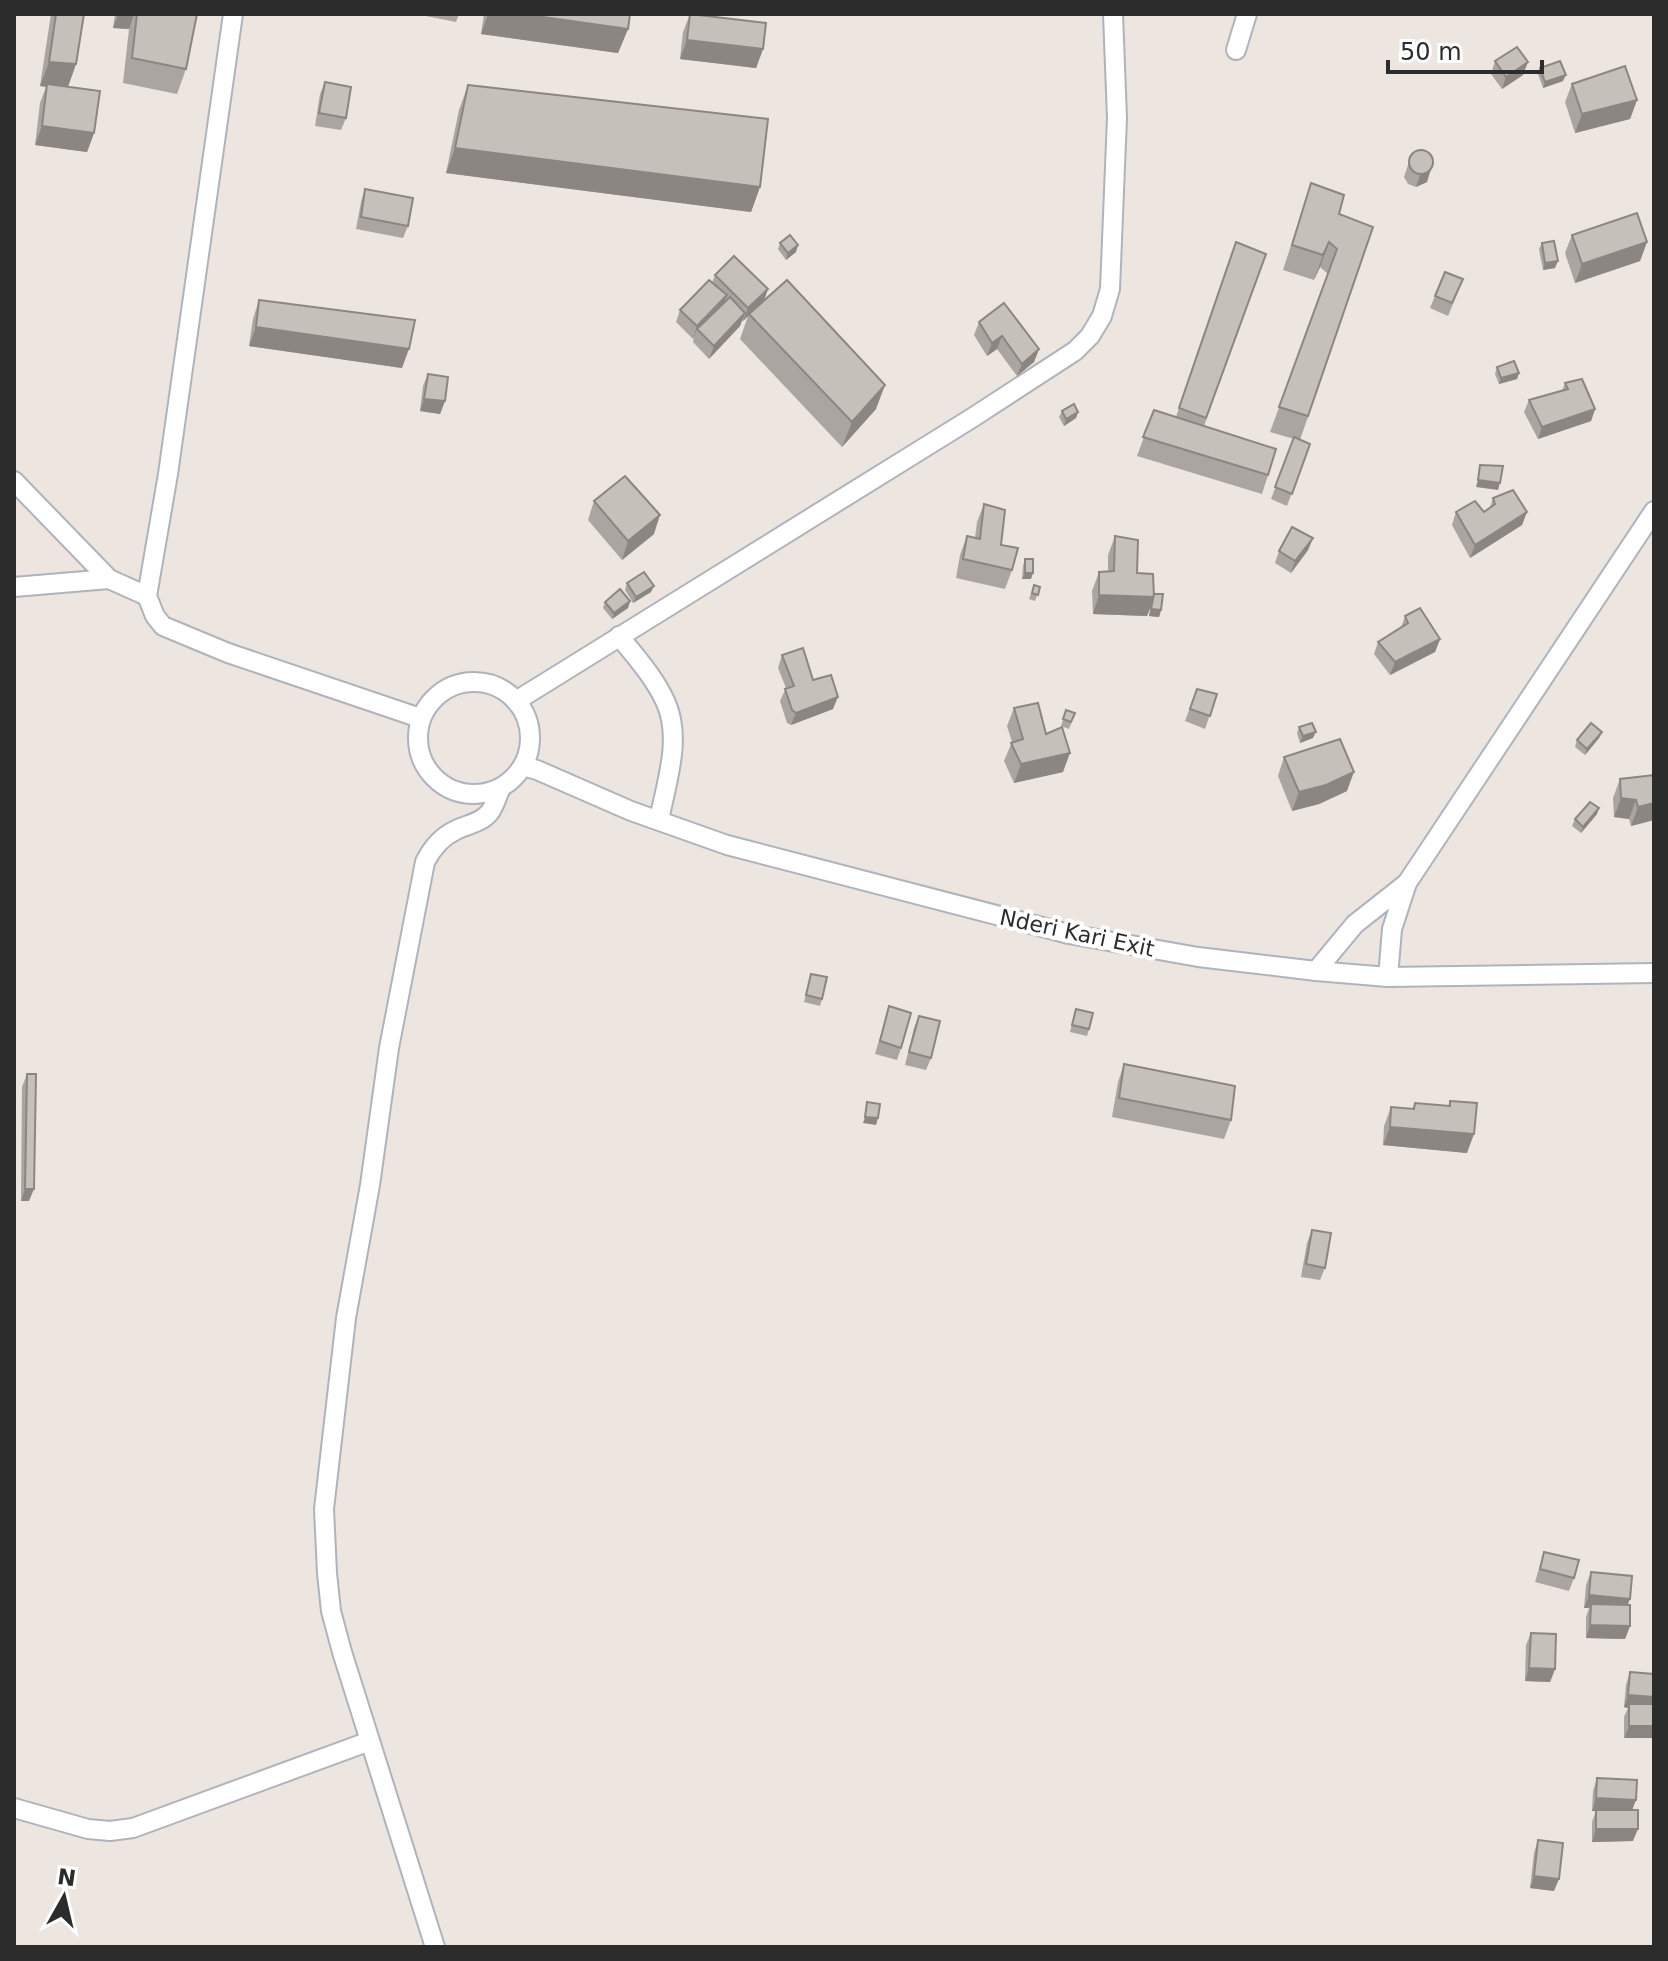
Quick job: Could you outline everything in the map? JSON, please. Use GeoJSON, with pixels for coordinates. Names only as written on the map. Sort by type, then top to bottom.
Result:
{"type":"FeatureCollection","features":[{"type":"Feature","properties":{"kind":"street"},"geometry":{"type":"LineString","coordinates":[[233,14],[168,474],[147,596],[163,626],[228,653],[420,718]]}},
{"type":"Feature","properties":{"kind":"street"},"geometry":{"type":"LineString","coordinates":[[516,701],[972,418],[1075,351],[1090,336],[1102,316],[1110,289],[1117,118],[1113,14]]}},
{"type":"Feature","properties":{"kind":"street"},"geometry":{"type":"LineString","coordinates":[[1236,50],[1247,14]]}},
{"type":"Feature","properties":{"kind":"street"},"geometry":{"type":"LineString","coordinates":[[14,481],[109,579],[147,596]]}},
{"type":"Feature","properties":{"kind":"street"},"geometry":{"type":"LineString","coordinates":[[1388,977],[1392,929],[1407,883],[1654,511]]}},
{"type":"Feature","properties":{"kind":"street"},"geometry":{"type":"LineString","coordinates":[[14,587],[109,579]]}},
{"type":"Feature","properties":{"kind":"street"},"geometry":{"type":"LineString","coordinates":[[619,636],[651,676],[667,705],[672,730],[671,758],[659,820]]}},
{"type":"Feature","properties":{"kind":"street"},"geometry":{"type":"LineString","coordinates":[[435,1947],[331,1611],[324,1509],[346,1318],[370,1185],[389,1048],[425,862],[442,838],[481,820],[489,813],[501,788],[523,766],[529,750],[530,733],[525,716],[516,701],[499,688],[480,682],[461,684],[441,692],[420,718],[418,748],[425,766],[438,781],[455,791],[474,794],[501,788]]}},
{"type":"Feature","properties":{"kind":"street","name":"Nderi Kari Exit"},"geometry":{"type":"LineString","coordinates":[[523,766],[631,811],[727,845],[1069,934],[1198,957],[1388,977],[1654,973]]}},
{"type":"Feature","properties":{"kind":"street"},"geometry":{"type":"LineString","coordinates":[[1316,971],[1355,924],[1407,883]]}},
{"type":"Feature","properties":{"kind":"street"},"geometry":{"type":"LineString","coordinates":[[14,1808],[88,1829],[110,1831],[133,1828],[370,1741]]}},
{"type":"Feature","properties":{"kind":"building"},"geometry":{"type":"Polygon","coordinates":[[[56,14],[84,14],[76,64],[49,62],[56,14]]]}},
{"type":"Feature","properties":{"kind":"building"},"geometry":{"type":"Polygon","coordinates":[[[137,14],[197,14],[186,69],[132,58],[137,14]]]}},
{"type":"Feature","properties":{"kind":"building"},"geometry":{"type":"Polygon","coordinates":[[[522,14],[630,14],[628,29],[522,14]]]}},
{"type":"Feature","properties":{"kind":"building"},"geometry":{"type":"Polygon","coordinates":[[[690,14],[766,23],[763,49],[687,40],[690,14]]]}},
{"type":"Feature","properties":{"kind":"building"},"geometry":{"type":"Polygon","coordinates":[[[1517,47],[1528,62],[1506,77],[1495,61],[1517,47]]]}},
{"type":"Feature","properties":{"kind":"building"},"geometry":{"type":"Polygon","coordinates":[[[1560,61],[1566,75],[1545,82],[1540,68],[1560,61]]]}},
{"type":"Feature","properties":{"kind":"building"},"geometry":{"type":"Polygon","coordinates":[[[1625,66],[1637,100],[1582,114],[1572,84],[1625,66]]]}},
{"type":"Feature","properties":{"kind":"building"},"geometry":{"type":"Polygon","coordinates":[[[325,82],[351,87],[346,118],[319,113],[325,82]]]}},
{"type":"Feature","properties":{"kind":"building"},"geometry":{"type":"Polygon","coordinates":[[[47,84],[100,91],[94,133],[42,126],[47,84]]]}},
{"type":"Feature","properties":{"kind":"building"},"geometry":{"type":"Polygon","coordinates":[[[468,85],[768,119],[760,187],[455,148],[468,85]]]}},
{"type":"Feature","properties":{"kind":"building"},"geometry":{"type":"Polygon","coordinates":[[[1421,150],[1432,157],[1433,162],[1426,173],[1421,174],[1410,167],[1409,162],[1416,151],[1421,150]]]}},
{"type":"Feature","properties":{"kind":"building"},"geometry":{"type":"Polygon","coordinates":[[[1311,183],[1344,195],[1339,214],[1373,227],[1308,416],[1279,407],[1337,249],[1329,242],[1323,255],[1292,245],[1311,183]]]}},
{"type":"Feature","properties":{"kind":"building"},"geometry":{"type":"Polygon","coordinates":[[[365,189],[413,198],[408,226],[361,217],[365,189]]]}},
{"type":"Feature","properties":{"kind":"building"},"geometry":{"type":"Polygon","coordinates":[[[1637,213],[1647,242],[1582,264],[1572,235],[1637,213]]]}},
{"type":"Feature","properties":{"kind":"building"},"geometry":{"type":"Polygon","coordinates":[[[790,235],[798,245],[788,253],[780,243],[790,235]]]}},
{"type":"Feature","properties":{"kind":"building"},"geometry":{"type":"Polygon","coordinates":[[[1554,241],[1558,261],[1545,263],[1542,243],[1554,241]]]}},
{"type":"Feature","properties":{"kind":"building"},"geometry":{"type":"Polygon","coordinates":[[[1236,242],[1266,254],[1206,418],[1179,408],[1236,242]]]}},
{"type":"Feature","properties":{"kind":"building"},"geometry":{"type":"Polygon","coordinates":[[[734,256],[768,289],[748,308],[715,275],[734,256]]]}},
{"type":"Feature","properties":{"kind":"building"},"geometry":{"type":"Polygon","coordinates":[[[1445,272],[1463,279],[1452,303],[1435,296],[1445,272]]]}},
{"type":"Feature","properties":{"kind":"building"},"geometry":{"type":"Polygon","coordinates":[[[709,280],[727,295],[697,326],[680,310],[709,280]]]}},
{"type":"Feature","properties":{"kind":"building"},"geometry":{"type":"Polygon","coordinates":[[[787,280],[885,385],[852,422],[749,314],[787,280]]]}},
{"type":"Feature","properties":{"kind":"building"},"geometry":{"type":"Polygon","coordinates":[[[730,297],[745,313],[714,346],[697,329],[730,297]]]}},
{"type":"Feature","properties":{"kind":"building"},"geometry":{"type":"Polygon","coordinates":[[[259,300],[415,320],[409,349],[256,327],[259,300]]]}},
{"type":"Feature","properties":{"kind":"building"},"geometry":{"type":"Polygon","coordinates":[[[1004,303],[1039,349],[1022,364],[1002,336],[992,343],[979,322],[1004,303]]]}},
{"type":"Feature","properties":{"kind":"building"},"geometry":{"type":"Polygon","coordinates":[[[1514,361],[1519,373],[1501,378],[1497,367],[1514,361]]]}},
{"type":"Feature","properties":{"kind":"building"},"geometry":{"type":"Polygon","coordinates":[[[428,374],[448,377],[445,401],[424,399],[428,374]]]}},
{"type":"Feature","properties":{"kind":"building"},"geometry":{"type":"Polygon","coordinates":[[[1582,379],[1595,409],[1542,427],[1529,400],[1568,389],[1565,383],[1582,379]]]}},
{"type":"Feature","properties":{"kind":"building"},"geometry":{"type":"Polygon","coordinates":[[[1074,404],[1078,412],[1066,419],[1062,411],[1074,404]]]}},
{"type":"Feature","properties":{"kind":"building"},"geometry":{"type":"Polygon","coordinates":[[[1154,410],[1276,449],[1268,475],[1143,437],[1154,410]]]}},
{"type":"Feature","properties":{"kind":"building"},"geometry":{"type":"Polygon","coordinates":[[[1294,437],[1310,444],[1292,494],[1275,487],[1294,437]]]}},
{"type":"Feature","properties":{"kind":"building"},"geometry":{"type":"Polygon","coordinates":[[[1480,465],[1503,466],[1500,483],[1478,480],[1480,465]]]}},
{"type":"Feature","properties":{"kind":"building"},"geometry":{"type":"Polygon","coordinates":[[[625,476],[660,515],[628,541],[594,501],[625,476]]]}},
{"type":"Feature","properties":{"kind":"building"},"geometry":{"type":"Polygon","coordinates":[[[1513,490],[1527,512],[1475,545],[1456,512],[1475,501],[1484,512],[1495,504],[1493,498],[1513,490]]]}},
{"type":"Feature","properties":{"kind":"building"},"geometry":{"type":"Polygon","coordinates":[[[984,504],[1005,510],[1001,545],[1018,548],[1012,570],[963,559],[967,536],[980,539],[984,504]]]}},
{"type":"Feature","properties":{"kind":"building"},"geometry":{"type":"Polygon","coordinates":[[[1292,527],[1313,538],[1295,561],[1279,551],[1292,527]]]}},
{"type":"Feature","properties":{"kind":"building"},"geometry":{"type":"Polygon","coordinates":[[[1115,536],[1138,540],[1137,573],[1153,574],[1154,597],[1099,595],[1099,572],[1114,571],[1115,536]]]}},
{"type":"Feature","properties":{"kind":"building"},"geometry":{"type":"Polygon","coordinates":[[[1025,559],[1033,559],[1033,573],[1025,573],[1025,559]]]}},
{"type":"Feature","properties":{"kind":"building"},"geometry":{"type":"Polygon","coordinates":[[[644,572],[654,586],[636,597],[627,583],[644,572]]]}},
{"type":"Feature","properties":{"kind":"building"},"geometry":{"type":"Polygon","coordinates":[[[1034,585],[1040,587],[1038,595],[1032,593],[1034,585]]]}},
{"type":"Feature","properties":{"kind":"building"},"geometry":{"type":"Polygon","coordinates":[[[620,589],[630,601],[614,613],[605,602],[620,589]]]}},
{"type":"Feature","properties":{"kind":"building"},"geometry":{"type":"Polygon","coordinates":[[[1154,594],[1163,594],[1161,610],[1151,609],[1154,594]]]}},
{"type":"Feature","properties":{"kind":"building"},"geometry":{"type":"Polygon","coordinates":[[[1420,608],[1440,639],[1395,662],[1378,642],[1408,623],[1405,616],[1420,608]]]}},
{"type":"Feature","properties":{"kind":"building"},"geometry":{"type":"Polygon","coordinates":[[[803,648],[813,680],[831,675],[838,697],[796,713],[785,689],[794,686],[782,655],[803,648]]]}},
{"type":"Feature","properties":{"kind":"building"},"geometry":{"type":"Polygon","coordinates":[[[1197,689],[1217,694],[1210,716],[1190,709],[1197,689]]]}},
{"type":"Feature","properties":{"kind":"building"},"geometry":{"type":"Polygon","coordinates":[[[1038,703],[1046,734],[1062,727],[1070,753],[1021,764],[1011,743],[1023,739],[1014,708],[1038,703]]]}},
{"type":"Feature","properties":{"kind":"building"},"geometry":{"type":"Polygon","coordinates":[[[1066,710],[1075,713],[1071,722],[1063,719],[1066,710]]]}},
{"type":"Feature","properties":{"kind":"building"},"geometry":{"type":"Polygon","coordinates":[[[1312,723],[1316,732],[1303,736],[1299,727],[1312,723]]]}},
{"type":"Feature","properties":{"kind":"building"},"geometry":{"type":"Polygon","coordinates":[[[1591,723],[1602,732],[1587,749],[1577,740],[1591,723]]]}},
{"type":"Feature","properties":{"kind":"building"},"geometry":{"type":"Polygon","coordinates":[[[1340,739],[1354,772],[1326,785],[1299,792],[1284,757],[1340,739]]]}},
{"type":"Feature","properties":{"kind":"building"},"geometry":{"type":"Polygon","coordinates":[[[1654,775],[1654,803],[1638,807],[1636,800],[1621,798],[1620,779],[1654,775]]]}},
{"type":"Feature","properties":{"kind":"building"},"geometry":{"type":"Polygon","coordinates":[[[1590,802],[1599,808],[1583,827],[1575,819],[1590,802]]]}},
{"type":"Feature","properties":{"kind":"building"},"geometry":{"type":"Polygon","coordinates":[[[811,974],[827,977],[822,999],[806,995],[811,974]]]}},
{"type":"Feature","properties":{"kind":"building"},"geometry":{"type":"Polygon","coordinates":[[[889,1006],[911,1013],[901,1048],[880,1041],[889,1006]]]}},
{"type":"Feature","properties":{"kind":"building"},"geometry":{"type":"Polygon","coordinates":[[[1076,1009],[1093,1013],[1089,1029],[1072,1025],[1076,1009]]]}},
{"type":"Feature","properties":{"kind":"building"},"geometry":{"type":"Polygon","coordinates":[[[919,1016],[940,1021],[931,1058],[909,1052],[919,1016]]]}},
{"type":"Feature","properties":{"kind":"building"},"geometry":{"type":"Polygon","coordinates":[[[1124,1064],[1235,1086],[1231,1120],[1119,1098],[1124,1064]]]}},
{"type":"Feature","properties":{"kind":"building"},"geometry":{"type":"Polygon","coordinates":[[[27,1074],[36,1074],[34,1189],[25,1189],[27,1074]]]}},
{"type":"Feature","properties":{"kind":"building"},"geometry":{"type":"Polygon","coordinates":[[[1450,1101],[1477,1103],[1474,1134],[1390,1127],[1391,1107],[1414,1109],[1415,1103],[1450,1106],[1450,1101]]]}},
{"type":"Feature","properties":{"kind":"building"},"geometry":{"type":"Polygon","coordinates":[[[867,1102],[880,1104],[878,1118],[865,1117],[867,1102]]]}},
{"type":"Feature","properties":{"kind":"building"},"geometry":{"type":"Polygon","coordinates":[[[1312,1230],[1331,1233],[1325,1268],[1306,1264],[1312,1230]]]}},
{"type":"Feature","properties":{"kind":"building"},"geometry":{"type":"Polygon","coordinates":[[[1544,1552],[1579,1560],[1574,1578],[1540,1569],[1544,1552]]]}},
{"type":"Feature","properties":{"kind":"building"},"geometry":{"type":"Polygon","coordinates":[[[1591,1572],[1632,1576],[1630,1599],[1589,1595],[1591,1572]]]}},
{"type":"Feature","properties":{"kind":"building"},"geometry":{"type":"Polygon","coordinates":[[[1591,1604],[1630,1605],[1630,1626],[1590,1625],[1591,1604]]]}},
{"type":"Feature","properties":{"kind":"building"},"geometry":{"type":"Polygon","coordinates":[[[1531,1633],[1556,1634],[1555,1669],[1529,1668],[1531,1633]]]}},
{"type":"Feature","properties":{"kind":"building"},"geometry":{"type":"Polygon","coordinates":[[[1630,1672],[1654,1674],[1654,1697],[1628,1695],[1630,1672]]]}},
{"type":"Feature","properties":{"kind":"building"},"geometry":{"type":"Polygon","coordinates":[[[1629,1704],[1654,1704],[1654,1726],[1629,1726],[1629,1704]]]}},
{"type":"Feature","properties":{"kind":"building"},"geometry":{"type":"Polygon","coordinates":[[[1597,1778],[1637,1780],[1636,1800],[1596,1798],[1597,1778]]]}},
{"type":"Feature","properties":{"kind":"building"},"geometry":{"type":"Polygon","coordinates":[[[1596,1810],[1638,1810],[1638,1829],[1596,1829],[1596,1810]]]}},
{"type":"Feature","properties":{"kind":"building"},"geometry":{"type":"Polygon","coordinates":[[[1538,1840],[1563,1843],[1559,1879],[1534,1876],[1538,1840]]]}}]}
